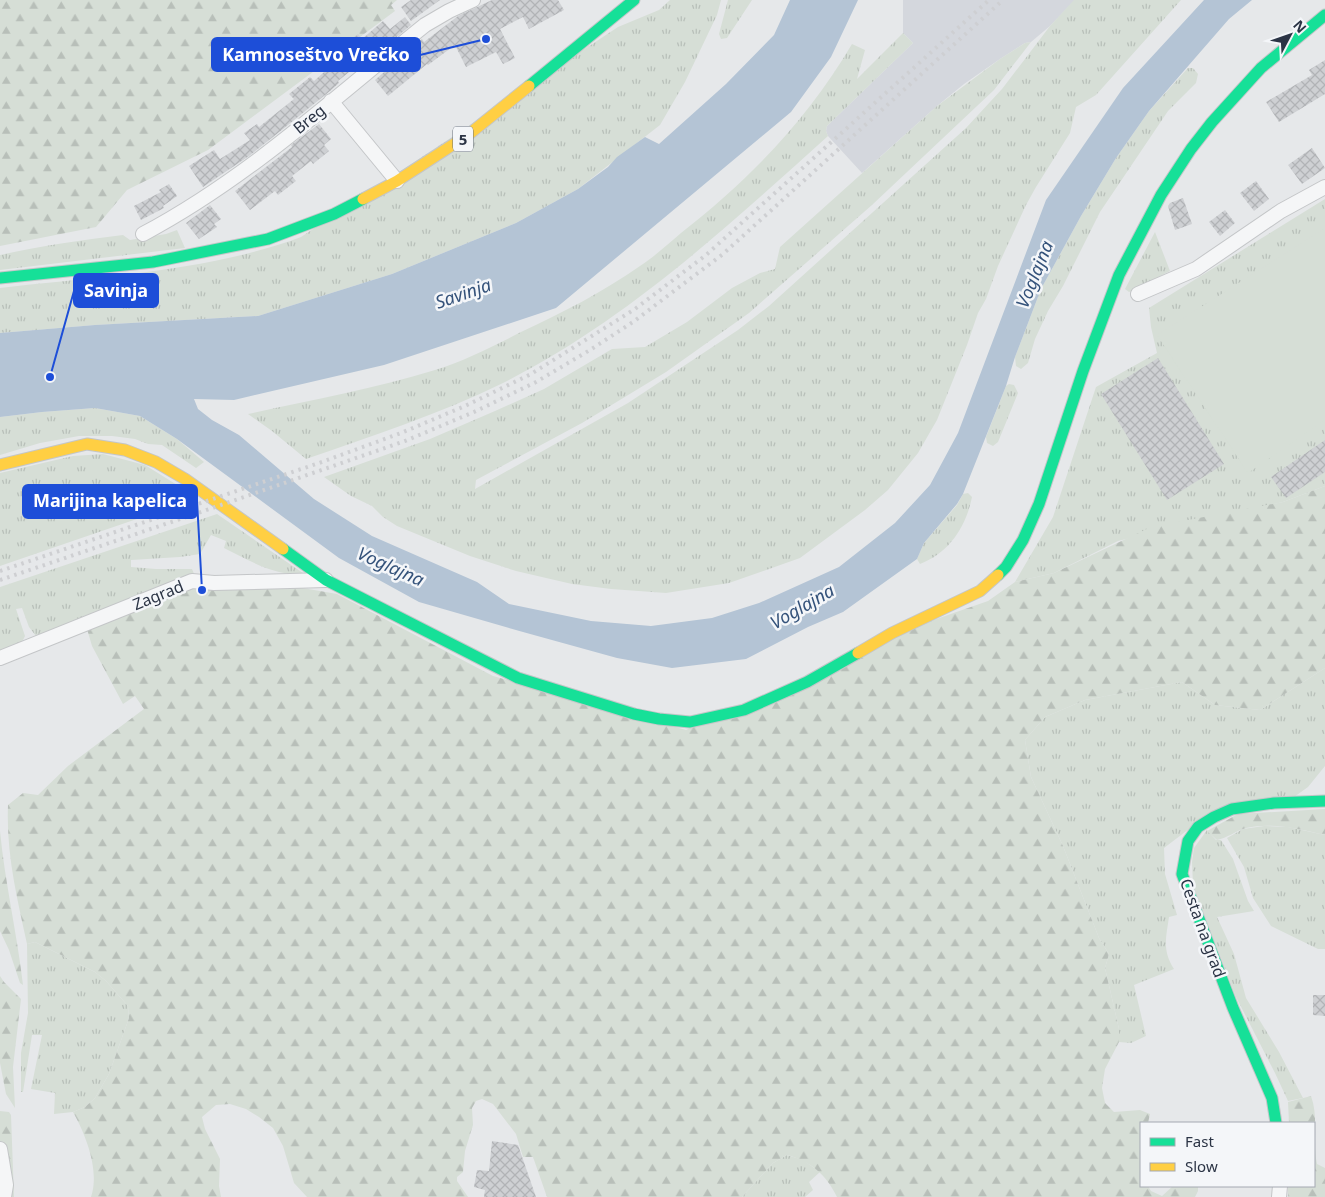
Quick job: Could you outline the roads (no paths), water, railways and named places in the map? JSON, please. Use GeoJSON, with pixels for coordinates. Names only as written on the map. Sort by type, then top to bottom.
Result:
{"type":"FeatureCollection","features":[{"type":"Feature","properties":{"kind":"street","name":"Breg"},"geometry":{"type":"LineString","coordinates":[[143,234],[192,206],[233,179],[425,25],[449,10],[473,0]]}},
{"type":"Feature","properties":{"kind":"street","name":"5"},"geometry":{"type":"LineString","coordinates":[[0,278],[153,262],[268,239],[334,214],[397,181],[468,135],[634,0]]}},
{"type":"Feature","properties":{"kind":"street"},"geometry":{"type":"LineString","coordinates":[[0,465],[87,444],[125,450],[156,462],[185,479],[326,580],[518,678],[634,714],[690,722],[744,710],[807,682],[892,632],[980,591],[1006,566],[1023,540],[1038,504],[1083,371],[1119,275],[1161,195],[1207,128],[1261,68],[1325,15]]}},
{"type":"Feature","properties":{"kind":"street"},"geometry":{"type":"LineString","coordinates":[[331,101],[397,181]]}},
{"type":"Feature","properties":{"kind":"street"},"geometry":{"type":"LineString","coordinates":[[1138,294],[1196,269],[1281,212],[1325,186]]}},
{"type":"Feature","properties":{"kind":"street","name":"Zagrad"},"geometry":{"type":"LineString","coordinates":[[0,658],[192,581],[214,583],[326,580]]}},
{"type":"Feature","properties":{"kind":"street","name":"Cesta na grad"},"geometry":{"type":"LineString","coordinates":[[1276,1122],[1272,1098],[1233,1008],[1182,874],[1188,841],[1198,827],[1214,817],[1232,809],[1274,803],[1325,801]]}},
{"type":"Feature","properties":{"kind":"street"},"geometry":{"type":"LineString","coordinates":[[0,1149],[6,1185],[4,1197]]}},
{"type":"Feature","properties":{"kind":"water","name":"Voglajna"},"geometry":{"type":"Polygon","coordinates":[[[790,0],[858,0],[831,57],[791,112],[556,308],[384,365],[234,400],[194,399],[198,409],[212,420],[239,435],[314,499],[372,536],[477,582],[509,604],[591,621],[651,626],[712,618],[759,603],[839,567],[895,523],[930,485],[958,433],[1046,200],[1123,88],[1204,0],[1252,0],[1229,19],[1149,111],[1116,158],[1081,216],[1041,289],[1006,386],[963,494],[957,504],[924,543],[917,559],[843,612],[808,627],[746,659],[672,668],[617,658],[419,602],[339,558],[177,439],[140,416],[95,408],[0,417],[0,333],[95,325],[258,316],[392,274],[516,223],[578,189],[645,137],[659,144],[726,84],[774,35],[790,0]]]}},
{"type":"Feature","properties":{"kind":"railway"},"geometry":{"type":"LineString","coordinates":[[0,571],[319,463],[401,433],[465,406],[531,374],[635,309],[706,255],[989,0]]}},
{"type":"Feature","properties":{"kind":"railway"},"geometry":{"type":"LineString","coordinates":[[0,580],[405,441],[474,412],[536,382],[633,322],[723,254],[1003,0]]}},
{"type":"Feature","properties":{"kind":"place","name":"Kamnoseštvo Vrečko"},"geometry":{"type":"Point","coordinates":[486,39]}},
{"type":"Feature","properties":{"kind":"place","name":"Savinja"},"geometry":{"type":"Point","coordinates":[50,377]}},
{"type":"Feature","properties":{"kind":"place","name":"Marijina kapelica"},"geometry":{"type":"Point","coordinates":[202,590]}}]}
